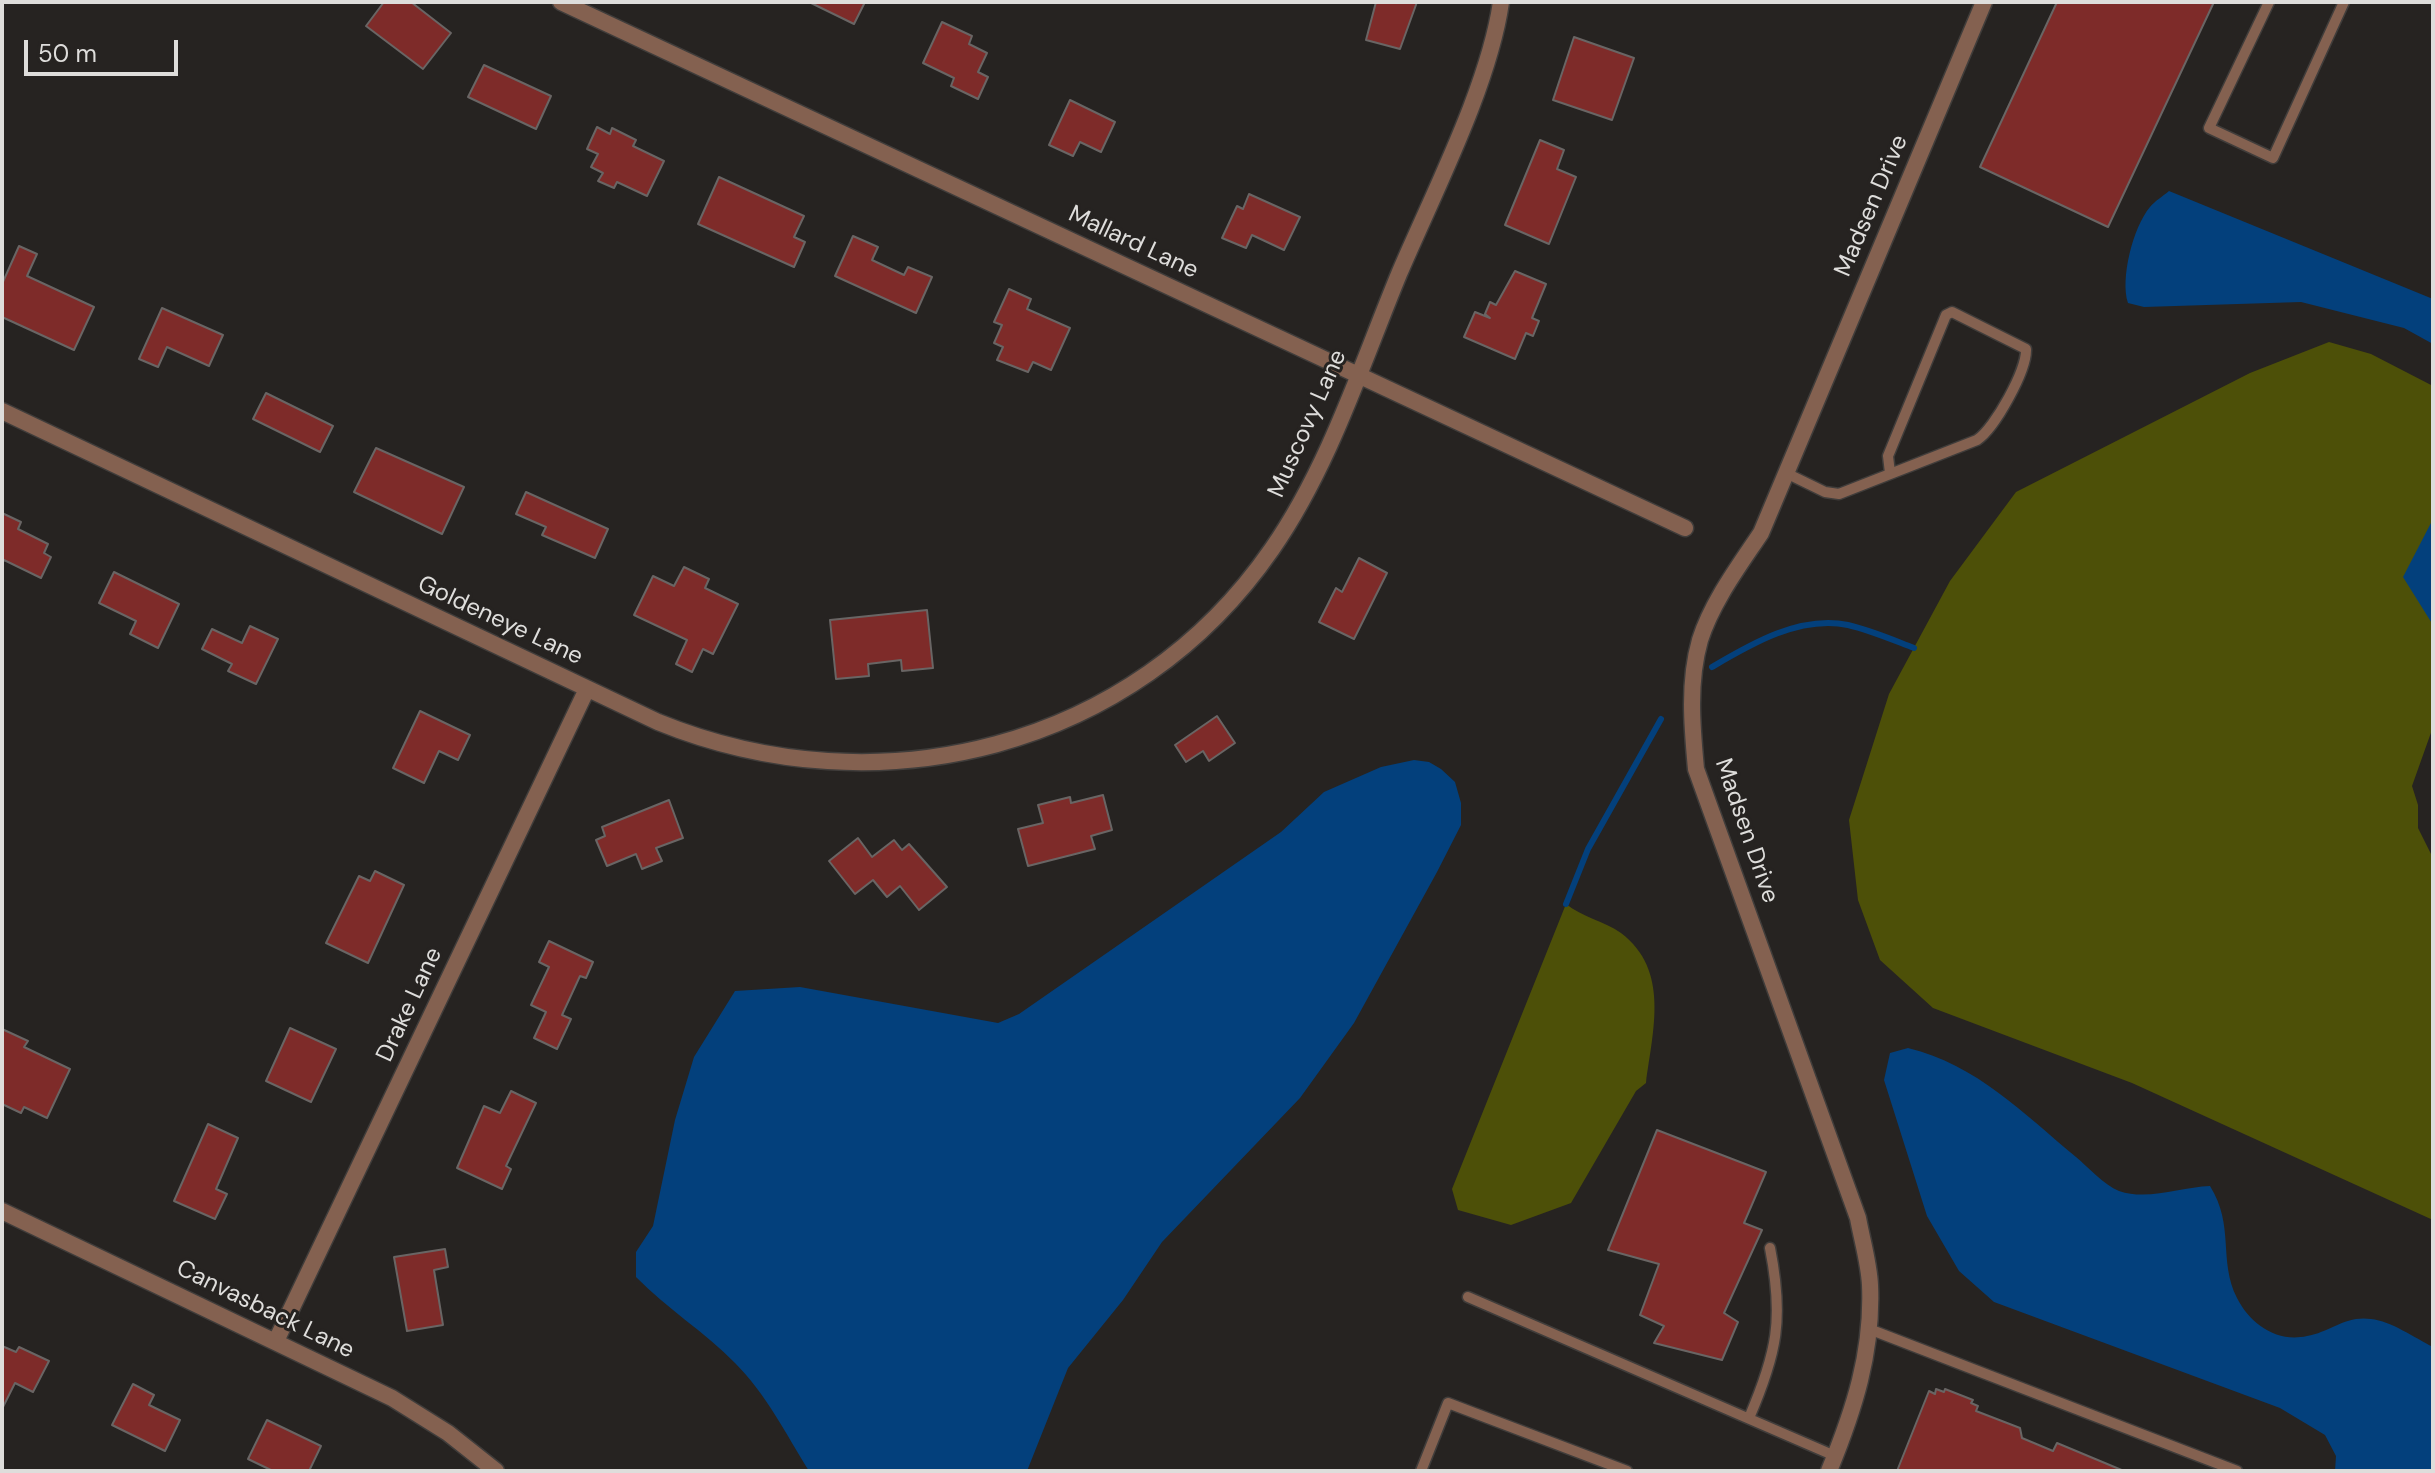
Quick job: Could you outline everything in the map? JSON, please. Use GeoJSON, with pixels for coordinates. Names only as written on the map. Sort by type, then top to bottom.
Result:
{"type":"FeatureCollection","features":[{"type":"Feature","properties":{"kind":"street","name":"Mallard Lane"},"geometry":{"type":"LineString","coordinates":[[561,2],[1685,528]]}},
{"type":"Feature","properties":{"kind":"street","name":"Muscovy Lane"},"geometry":{"type":"LineString","coordinates":[[1004,744],[1072,717],[1137,681],[1189,642],[1230,602],[1271,550],[1309,487],[1358,374],[1482,74],[1501,2]]}},
{"type":"Feature","properties":{"kind":"street","name":"Madsen Drive"},"geometry":{"type":"LineString","coordinates":[[1832,1463],[1855,1405],[1869,1329],[1870,1283],[1858,1218],[1696,769],[1690,711],[1700,640],[1731,578],[1761,533],[1984,2]]}},
{"type":"Feature","properties":{"kind":"street","name":"Goldeneye Lane"},"geometry":{"type":"LineString","coordinates":[[2,411],[587,689],[677,730],[726,747],[790,760],[843,764],[909,762],[1004,744]]}},
{"type":"Feature","properties":{"kind":"street","name":"Drake Lane"},"geometry":{"type":"LineString","coordinates":[[276,1341],[587,689]]}},
{"type":"Feature","properties":{"kind":"street","name":"Canvasback Lane"},"geometry":{"type":"LineString","coordinates":[[2,1211],[392,1398],[448,1433],[496,1471]]}},
{"type":"Feature","properties":{"kind":"lane"},"geometry":{"type":"LineString","coordinates":[[2269,2],[2209,128],[2273,158],[2344,2]]}},
{"type":"Feature","properties":{"kind":"lane"},"geometry":{"type":"LineString","coordinates":[[1786,473],[1825,492],[1839,494],[1984,435],[1993,426],[2025,361],[2026,349],[1952,312],[1946,315],[1888,456],[1890,473]]}},
{"type":"Feature","properties":{"kind":"lane"},"geometry":{"type":"LineString","coordinates":[[1749,1418],[1767,1377],[1778,1334],[1779,1292],[1770,1248]]}},
{"type":"Feature","properties":{"kind":"lane"},"geometry":{"type":"LineString","coordinates":[[1468,1297],[1749,1418],[1832,1463]]}},
{"type":"Feature","properties":{"kind":"lane"},"geometry":{"type":"LineString","coordinates":[[1869,1329],[2237,1471]]}},
{"type":"Feature","properties":{"kind":"lane"},"geometry":{"type":"LineString","coordinates":[[1421,1471],[1448,1403],[1627,1471]]}},
{"type":"Feature","properties":{"kind":"shaded area"},"geometry":{"type":"Polygon","coordinates":[[[2329,342],[2371,354],[2433,386],[2433,727],[2412,786],[2418,805],[2418,828],[2433,858],[2433,1220],[2132,1083],[1933,1008],[1880,960],[1858,900],[1849,820],[1889,694],[1950,581],[2016,492],[2250,373],[2329,342]]]}},
{"type":"Feature","properties":{"kind":"shaded area"},"geometry":{"type":"Polygon","coordinates":[[[1566,904],[1621,933],[1647,965],[1652,983],[1654,1022],[1646,1083],[1636,1091],[1571,1203],[1511,1225],[1458,1210],[1452,1189],[1566,904]]]}},
{"type":"Feature","properties":{"kind":"water"},"geometry":{"type":"Polygon","coordinates":[[[2169,191],[2433,299],[2433,344],[2404,328],[2301,302],[2144,307],[2128,303],[2127,267],[2133,240],[2150,207],[2169,191]]]}},
{"type":"Feature","properties":{"kind":"water"},"geometry":{"type":"Polygon","coordinates":[[[2433,519],[2433,625],[2403,577],[2433,519]]]}},
{"type":"Feature","properties":{"kind":"water"},"geometry":{"type":"Polygon","coordinates":[[[1414,760],[1429,762],[1441,769],[1455,782],[1461,803],[1461,825],[1437,872],[1354,1023],[1300,1098],[1162,1242],[1123,1300],[1068,1368],[1027,1471],[809,1471],[746,1375],[636,1277],[636,1252],[653,1226],[675,1120],[694,1057],[735,991],[800,987],[998,1023],[1019,1014],[1281,832],[1324,792],[1381,767],[1414,760]]]}},
{"type":"Feature","properties":{"kind":"water"},"geometry":{"type":"Polygon","coordinates":[[[1908,1048],[1933,1056],[1978,1078],[2119,1191],[2141,1195],[2210,1186],[2218,1201],[2225,1229],[2231,1284],[2249,1316],[2266,1329],[2285,1337],[2296,1337],[2362,1318],[2395,1326],[2433,1347],[2433,1471],[2335,1471],[2336,1456],[2325,1435],[2280,1408],[1994,1302],[1959,1271],[1927,1216],[1884,1080],[1890,1053],[1908,1048]]]}},
{"type":"Feature","properties":{"kind":"building"},"geometry":{"type":"Polygon","coordinates":[[[384,2],[411,2],[451,33],[423,69],[366,26],[384,2]]]}},
{"type":"Feature","properties":{"kind":"building"},"geometry":{"type":"Polygon","coordinates":[[[809,2],[865,2],[854,24],[809,2]]]}},
{"type":"Feature","properties":{"kind":"building"},"geometry":{"type":"Polygon","coordinates":[[[1376,2],[1417,2],[1400,49],[1366,40],[1376,2]]]}},
{"type":"Feature","properties":{"kind":"building"},"geometry":{"type":"Polygon","coordinates":[[[2057,2],[2214,2],[2108,227],[1980,167],[2057,2]]]}},
{"type":"Feature","properties":{"kind":"building"},"geometry":{"type":"Polygon","coordinates":[[[942,22],[972,36],[969,44],[987,53],[978,72],[988,77],[978,99],[951,86],[954,78],[923,63],[942,22]]]}},
{"type":"Feature","properties":{"kind":"building"},"geometry":{"type":"Polygon","coordinates":[[[1574,37],[1634,58],[1612,120],[1553,100],[1574,37]]]}},
{"type":"Feature","properties":{"kind":"building"},"geometry":{"type":"Polygon","coordinates":[[[484,65],[551,96],[536,129],[468,97],[484,65]]]}},
{"type":"Feature","properties":{"kind":"building"},"geometry":{"type":"Polygon","coordinates":[[[1070,100],[1115,122],[1101,152],[1080,142],[1073,156],[1049,145],[1070,100]]]}},
{"type":"Feature","properties":{"kind":"building"},"geometry":{"type":"Polygon","coordinates":[[[597,127],[610,134],[612,128],[636,140],[633,146],[664,161],[647,196],[617,182],[614,188],[598,181],[603,173],[591,167],[598,154],[587,149],[597,127]]]}},
{"type":"Feature","properties":{"kind":"building"},"geometry":{"type":"Polygon","coordinates":[[[1540,140],[1564,150],[1557,169],[1576,177],[1549,244],[1505,225],[1540,140]]]}},
{"type":"Feature","properties":{"kind":"building"},"geometry":{"type":"Polygon","coordinates":[[[719,177],[804,216],[794,237],[805,242],[794,267],[698,224],[719,177]]]}},
{"type":"Feature","properties":{"kind":"building"},"geometry":{"type":"Polygon","coordinates":[[[1249,194],[1300,217],[1284,250],[1252,235],[1246,248],[1222,238],[1237,206],[1243,209],[1249,194]]]}},
{"type":"Feature","properties":{"kind":"building"},"geometry":{"type":"Polygon","coordinates":[[[853,236],[878,247],[872,260],[904,275],[908,267],[932,277],[916,313],[835,276],[853,236]]]}},
{"type":"Feature","properties":{"kind":"building"},"geometry":{"type":"Polygon","coordinates":[[[19,246],[37,254],[27,276],[94,307],[74,350],[2,317],[2,284],[19,246]]]}},
{"type":"Feature","properties":{"kind":"building"},"geometry":{"type":"Polygon","coordinates":[[[1515,271],[1546,284],[1532,318],[1539,321],[1533,336],[1526,333],[1515,359],[1464,337],[1475,312],[1490,318],[1485,314],[1490,302],[1496,305],[1515,271]]]}},
{"type":"Feature","properties":{"kind":"building"},"geometry":{"type":"Polygon","coordinates":[[[1009,289],[1031,299],[1027,309],[1070,328],[1051,370],[1033,362],[1028,372],[997,360],[1003,347],[994,343],[1002,325],[994,322],[1009,289]]]}},
{"type":"Feature","properties":{"kind":"building"},"geometry":{"type":"Polygon","coordinates":[[[162,308],[223,335],[209,366],[167,347],[158,367],[139,359],[162,308]]]}},
{"type":"Feature","properties":{"kind":"building"},"geometry":{"type":"Polygon","coordinates":[[[266,393],[333,426],[320,452],[253,419],[266,393]]]}},
{"type":"Feature","properties":{"kind":"building"},"geometry":{"type":"Polygon","coordinates":[[[376,448],[464,487],[442,534],[354,492],[376,448]]]}},
{"type":"Feature","properties":{"kind":"building"},"geometry":{"type":"Polygon","coordinates":[[[526,492],[608,529],[595,558],[542,535],[546,527],[516,514],[526,492]]]}},
{"type":"Feature","properties":{"kind":"building"},"geometry":{"type":"Polygon","coordinates":[[[2,513],[21,522],[18,529],[48,544],[44,553],[51,557],[41,578],[4,560],[2,564],[2,513]]]}},
{"type":"Feature","properties":{"kind":"building"},"geometry":{"type":"Polygon","coordinates":[[[1359,558],[1387,573],[1354,639],[1319,622],[1336,588],[1342,592],[1359,558]]]}},
{"type":"Feature","properties":{"kind":"building"},"geometry":{"type":"Polygon","coordinates":[[[684,567],[709,579],[705,588],[738,604],[713,654],[703,649],[692,672],[676,664],[687,640],[634,615],[653,576],[674,586],[684,567]]]}},
{"type":"Feature","properties":{"kind":"building"},"geometry":{"type":"Polygon","coordinates":[[[114,572],[179,604],[158,648],[130,634],[136,621],[99,603],[114,572]]]}},
{"type":"Feature","properties":{"kind":"building"},"geometry":{"type":"Polygon","coordinates":[[[927,610],[933,668],[902,671],[901,660],[868,664],[869,676],[836,679],[830,620],[927,610]]]}},
{"type":"Feature","properties":{"kind":"building"},"geometry":{"type":"Polygon","coordinates":[[[250,626],[278,639],[256,684],[228,671],[232,664],[202,649],[212,629],[242,643],[250,626]]]}},
{"type":"Feature","properties":{"kind":"building"},"geometry":{"type":"Polygon","coordinates":[[[420,711],[470,735],[458,760],[439,751],[424,783],[393,768],[420,711]]]}},
{"type":"Feature","properties":{"kind":"building"},"geometry":{"type":"Polygon","coordinates":[[[1217,716],[1235,743],[1209,761],[1203,751],[1186,762],[1175,745],[1217,716]]]}},
{"type":"Feature","properties":{"kind":"building"},"geometry":{"type":"Polygon","coordinates":[[[1103,795],[1112,830],[1091,836],[1095,849],[1028,866],[1018,829],[1043,823],[1038,805],[1070,797],[1071,803],[1103,795]]]}},
{"type":"Feature","properties":{"kind":"building"},"geometry":{"type":"Polygon","coordinates":[[[669,800],[683,838],[656,848],[662,861],[642,869],[636,854],[607,866],[596,840],[605,836],[602,827],[669,800]]]}},
{"type":"Feature","properties":{"kind":"building"},"geometry":{"type":"Polygon","coordinates":[[[858,838],[872,857],[894,840],[902,850],[909,844],[947,887],[919,910],[900,886],[887,897],[873,880],[855,894],[829,861],[858,838]]]}},
{"type":"Feature","properties":{"kind":"building"},"geometry":{"type":"Polygon","coordinates":[[[375,871],[404,885],[368,963],[326,943],[359,876],[370,881],[375,871]]]}},
{"type":"Feature","properties":{"kind":"building"},"geometry":{"type":"Polygon","coordinates":[[[549,941],[593,962],[586,978],[580,976],[562,1015],[571,1019],[557,1049],[534,1038],[546,1012],[531,1005],[549,967],[539,962],[549,941]]]}},
{"type":"Feature","properties":{"kind":"building"},"geometry":{"type":"Polygon","coordinates":[[[290,1028],[336,1049],[311,1102],[266,1081],[290,1028]]]}},
{"type":"Feature","properties":{"kind":"building"},"geometry":{"type":"Polygon","coordinates":[[[2,1029],[28,1041],[24,1047],[70,1069],[47,1118],[24,1107],[21,1113],[2,1104],[2,1029]]]}},
{"type":"Feature","properties":{"kind":"building"},"geometry":{"type":"Polygon","coordinates":[[[511,1091],[536,1103],[506,1166],[511,1169],[502,1189],[457,1168],[484,1106],[500,1113],[511,1091]]]}},
{"type":"Feature","properties":{"kind":"building"},"geometry":{"type":"Polygon","coordinates":[[[208,1124],[238,1138],[216,1189],[227,1194],[215,1219],[174,1201],[208,1124]]]}},
{"type":"Feature","properties":{"kind":"building"},"geometry":{"type":"Polygon","coordinates":[[[1657,1130],[1766,1172],[1744,1223],[1762,1230],[1724,1313],[1738,1322],[1722,1360],[1654,1343],[1664,1326],[1640,1315],[1659,1264],[1608,1250],[1657,1130]]]}},
{"type":"Feature","properties":{"kind":"building"},"geometry":{"type":"Polygon","coordinates":[[[445,1249],[448,1267],[434,1270],[443,1325],[407,1331],[394,1257],[445,1249]]]}},
{"type":"Feature","properties":{"kind":"building"},"geometry":{"type":"Polygon","coordinates":[[[2,1346],[16,1352],[19,1347],[49,1361],[33,1392],[15,1383],[2,1409],[2,1346]]]}},
{"type":"Feature","properties":{"kind":"building"},"geometry":{"type":"Polygon","coordinates":[[[133,1384],[154,1395],[149,1405],[180,1420],[165,1451],[112,1425],[133,1384]]]}},
{"type":"Feature","properties":{"kind":"building"},"geometry":{"type":"Polygon","coordinates":[[[1936,1389],[1944,1392],[1945,1389],[1973,1400],[1971,1403],[1978,1406],[1976,1411],[2020,1428],[2022,1438],[2053,1451],[2057,1443],[2124,1471],[1897,1471],[1929,1391],[1935,1394],[1936,1389]]]}},
{"type":"Feature","properties":{"kind":"building"},"geometry":{"type":"Polygon","coordinates":[[[267,1420],[321,1446],[309,1471],[273,1471],[248,1459],[267,1420]]]}},
{"type":"Feature","properties":{"kind":"waterway"},"geometry":{"type":"LineString","coordinates":[[1712,667],[1777,634],[1812,624],[1848,625],[1914,648]]}},
{"type":"Feature","properties":{"kind":"waterway"},"geometry":{"type":"LineString","coordinates":[[1566,904],[1588,849],[1661,719]]}}]}
